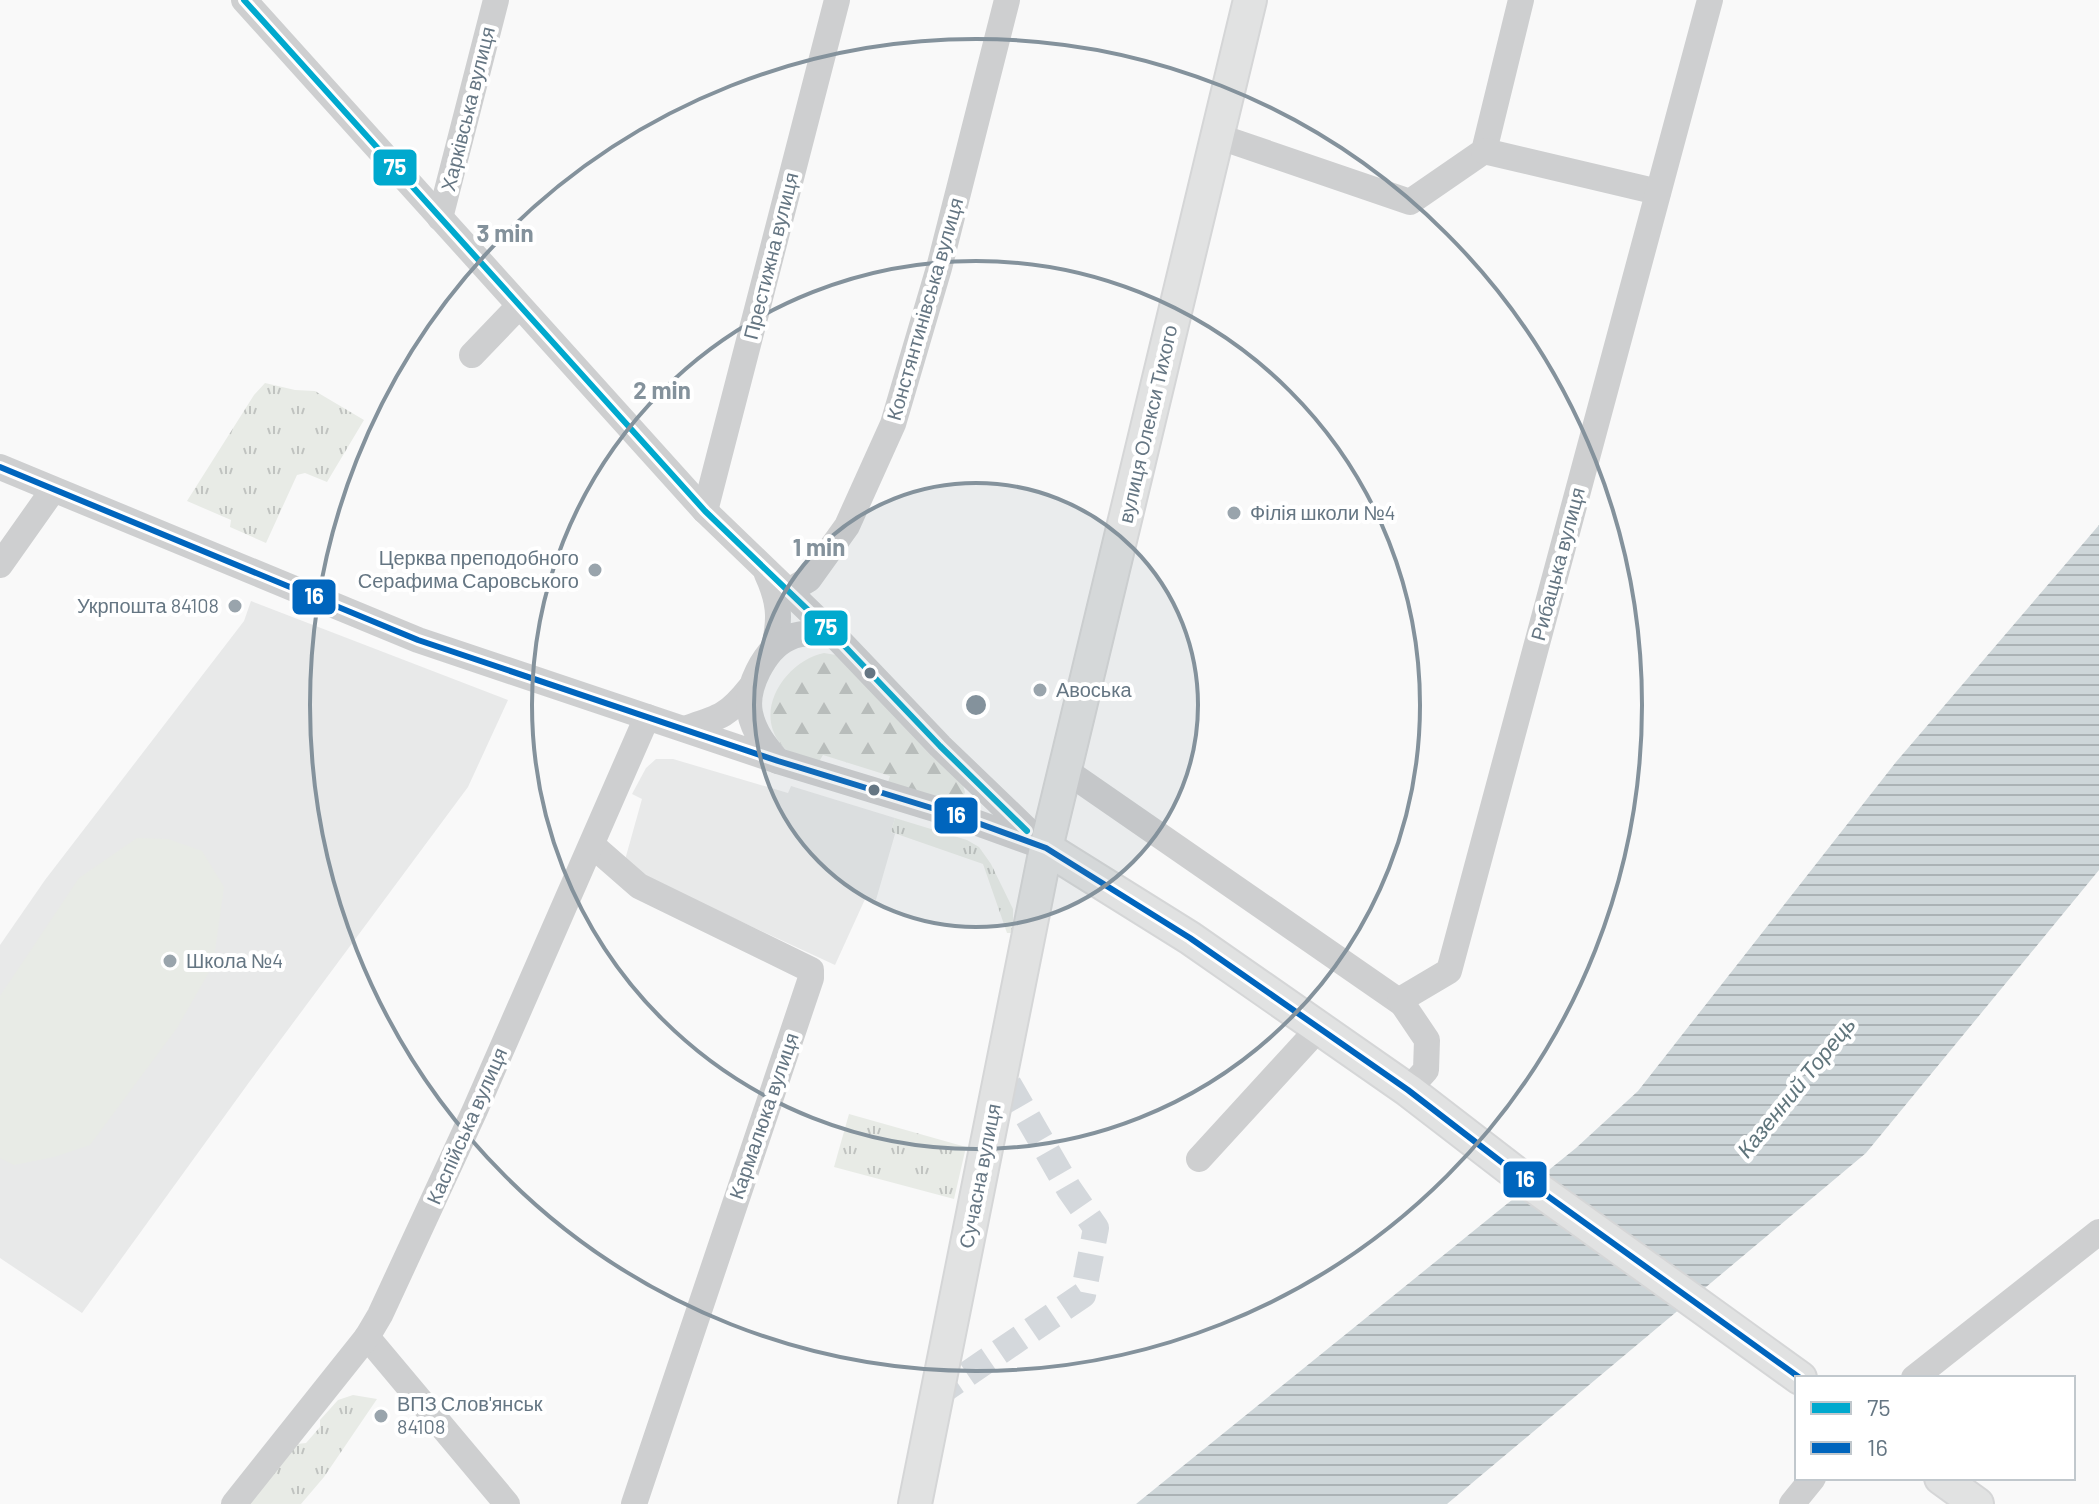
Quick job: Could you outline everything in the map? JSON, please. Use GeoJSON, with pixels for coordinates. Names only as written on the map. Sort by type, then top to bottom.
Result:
{"type":"FeatureCollection","features":[{"type":"Feature","properties":{"kind":"main road","name":"вулиця Олекси Тихого"},"geometry":{"type":"LineString","coordinates":[[1046,848],[1250,0]]}},
{"type":"Feature","properties":{"kind":"main road"},"geometry":{"type":"LineString","coordinates":[[1046,848],[1190,938],[1408,1090],[1517,1174],[1797,1376]]}},
{"type":"Feature","properties":{"kind":"main road","name":"Сучасна вулиця"},"geometry":{"type":"LineString","coordinates":[[915,1504],[1046,848]]}},
{"type":"Feature","properties":{"kind":"main road"},"geometry":{"type":"LineString","coordinates":[[1944,1480],[1977,1504]]}},
{"type":"Feature","properties":{"kind":"street"},"geometry":{"type":"LineString","coordinates":[[244,0],[705,511],[835,636],[940,746],[1046,848]]}},
{"type":"Feature","properties":{"kind":"street","name":"Харківська вулиця"},"geometry":{"type":"LineString","coordinates":[[440,218],[496,0]]}},
{"type":"Feature","properties":{"kind":"street","name":"Престижна вулиця"},"geometry":{"type":"LineString","coordinates":[[705,511],[837,0]]}},
{"type":"Feature","properties":{"kind":"street","name":"Констянтинівська вулиця"},"geometry":{"type":"LineString","coordinates":[[789,591],[809,579],[847,526],[893,424],[939,268],[1007,0]]}},
{"type":"Feature","properties":{"kind":"street"},"geometry":{"type":"LineString","coordinates":[[1217,136],[1410,202],[1484,151],[1521,0]]}},
{"type":"Feature","properties":{"kind":"street","name":"Рибацька вулиця"},"geometry":{"type":"LineString","coordinates":[[1403,1004],[1400,1000],[1449,971],[1710,0]]}},
{"type":"Feature","properties":{"kind":"street"},"geometry":{"type":"LineString","coordinates":[[1484,151],[1658,192]]}},
{"type":"Feature","properties":{"kind":"street"},"geometry":{"type":"LineString","coordinates":[[472,355],[519,306]]}},
{"type":"Feature","properties":{"kind":"street"},"geometry":{"type":"LineString","coordinates":[[0,467],[418,640],[778,761],[961,817],[1046,848]]}},
{"type":"Feature","properties":{"kind":"street"},"geometry":{"type":"LineString","coordinates":[[0,565],[53,490]]}},
{"type":"Feature","properties":{"kind":"street"},"geometry":{"type":"LineString","coordinates":[[684,729],[723,716],[750,688],[774,646],[780,609],[766,571]]}},
{"type":"Feature","properties":{"kind":"street"},"geometry":{"type":"LineString","coordinates":[[774,646],[795,635],[814,632],[835,636]]}},
{"type":"Feature","properties":{"kind":"street"},"geometry":{"type":"LineString","coordinates":[[750,688],[750,712],[757,735],[778,761]]}},
{"type":"Feature","properties":{"kind":"street","name":"Каспійська вулиця"},"geometry":{"type":"LineString","coordinates":[[234,1504],[367,1337],[380,1315],[475,1110],[647,717]]}},
{"type":"Feature","properties":{"kind":"street"},"geometry":{"type":"LineString","coordinates":[[1065,770],[1403,1004],[1427,1040],[1426,1070],[1408,1090]]}},
{"type":"Feature","properties":{"kind":"street","name":"Кармалюка вулиця"},"geometry":{"type":"LineString","coordinates":[[592,845],[639,886],[811,970],[811,978],[634,1504]]}},
{"type":"Feature","properties":{"kind":"street"},"geometry":{"type":"LineString","coordinates":[[1199,1159],[1319,1028]]}},
{"type":"Feature","properties":{"kind":"street"},"geometry":{"type":"LineString","coordinates":[[1917,1376],[2099,1232]]}},
{"type":"Feature","properties":{"kind":"street"},"geometry":{"type":"LineString","coordinates":[[367,1337],[507,1504]]}},
{"type":"Feature","properties":{"kind":"street"},"geometry":{"type":"LineString","coordinates":[[1792,1504],[1811,1480]]}},
{"type":"Feature","properties":{"kind":"shaded area","name":"Школа №4"},"geometry":{"type":"Polygon","coordinates":[[[251,601],[508,700],[468,787],[82,1313],[0,1258],[0,945],[45,880],[244,621],[251,601]]]}},
{"type":"Feature","properties":{"kind":"shaded area"},"geometry":{"type":"Polygon","coordinates":[[[656,759],[673,759],[788,793],[791,786],[895,818],[891,832],[895,834],[876,900],[866,897],[835,965],[623,867],[642,799],[632,794],[646,768],[656,759]]]}},
{"type":"Feature","properties":{"kind":"green space"},"geometry":{"type":"Polygon","coordinates":[[[265,383],[315,391],[364,420],[327,482],[305,473],[297,475],[266,543],[230,527],[231,520],[187,501],[254,395],[265,383]]]}},
{"type":"Feature","properties":{"kind":"green space"},"geometry":{"type":"Polygon","coordinates":[[[824,653],[836,655],[963,785],[963,798],[954,801],[887,785],[890,776],[823,755],[817,765],[807,762],[780,743],[770,715],[778,688],[798,665],[824,653]]]}},
{"type":"Feature","properties":{"kind":"green space"},"geometry":{"type":"Polygon","coordinates":[[[895,818],[967,840],[979,847],[1013,909],[1013,933],[1007,933],[983,864],[891,832],[895,818]]]}},
{"type":"Feature","properties":{"kind":"green space"},"geometry":{"type":"Polygon","coordinates":[[[137,838],[168,839],[202,851],[224,887],[213,965],[177,1028],[90,1145],[54,1157],[14,1165],[0,1158],[0,996],[79,878],[137,838]]]}},
{"type":"Feature","properties":{"kind":"green space"},"geometry":{"type":"Polygon","coordinates":[[[849,1114],[966,1147],[954,1199],[834,1167],[849,1114]]]}},
{"type":"Feature","properties":{"kind":"green space"},"geometry":{"type":"Polygon","coordinates":[[[353,1395],[377,1399],[324,1477],[301,1504],[241,1504],[297,1444],[306,1443],[320,1427],[320,1420],[338,1400],[353,1395]]]}},
{"type":"Feature","properties":{"kind":"water","name":"Казенний Торець"},"geometry":{"type":"Polygon","coordinates":[[[2099,525],[2099,870],[1866,1153],[1447,1504],[1136,1504],[1576,1148],[1638,1091],[1896,762],[2099,525]]]}},
{"type":"Feature","properties":{"kind":"tunnel"},"geometry":{"type":"LineString","coordinates":[[935,1396],[1083,1295],[1096,1228],[1069,1189],[1001,1071]]}},
{"type":"Feature","properties":{"kind":"transit line","name":"75"},"geometry":{"type":"LineString","coordinates":[[244,0],[705,511],[835,636],[1027,831]]}},
{"type":"Feature","properties":{"kind":"transit line","name":"16"},"geometry":{"type":"LineString","coordinates":[[0,467],[418,640],[778,761],[961,817],[1046,848],[1190,938],[1408,1090],[1517,1174],[1797,1376]]}},
{"type":"Feature","properties":{"kind":"place","name":"Філія школи №4"},"geometry":{"type":"Point","coordinates":[1234,513]}},
{"type":"Feature","properties":{"kind":"place","name":"Церква преподобного Серафима Саровського"},"geometry":{"type":"Point","coordinates":[595,570]}},
{"type":"Feature","properties":{"kind":"place","name":"Укрпошта 84108"},"geometry":{"type":"Point","coordinates":[235,606]}},
{"type":"Feature","properties":{"kind":"place","name":"Авоська"},"geometry":{"type":"Point","coordinates":[1040,690]}},
{"type":"Feature","properties":{"kind":"place","name":"Школа №4"},"geometry":{"type":"Point","coordinates":[170,961]}},
{"type":"Feature","properties":{"kind":"place","name":"ВПЗ Слов'янськ 84108"},"geometry":{"type":"Point","coordinates":[381,1416]}}]}
